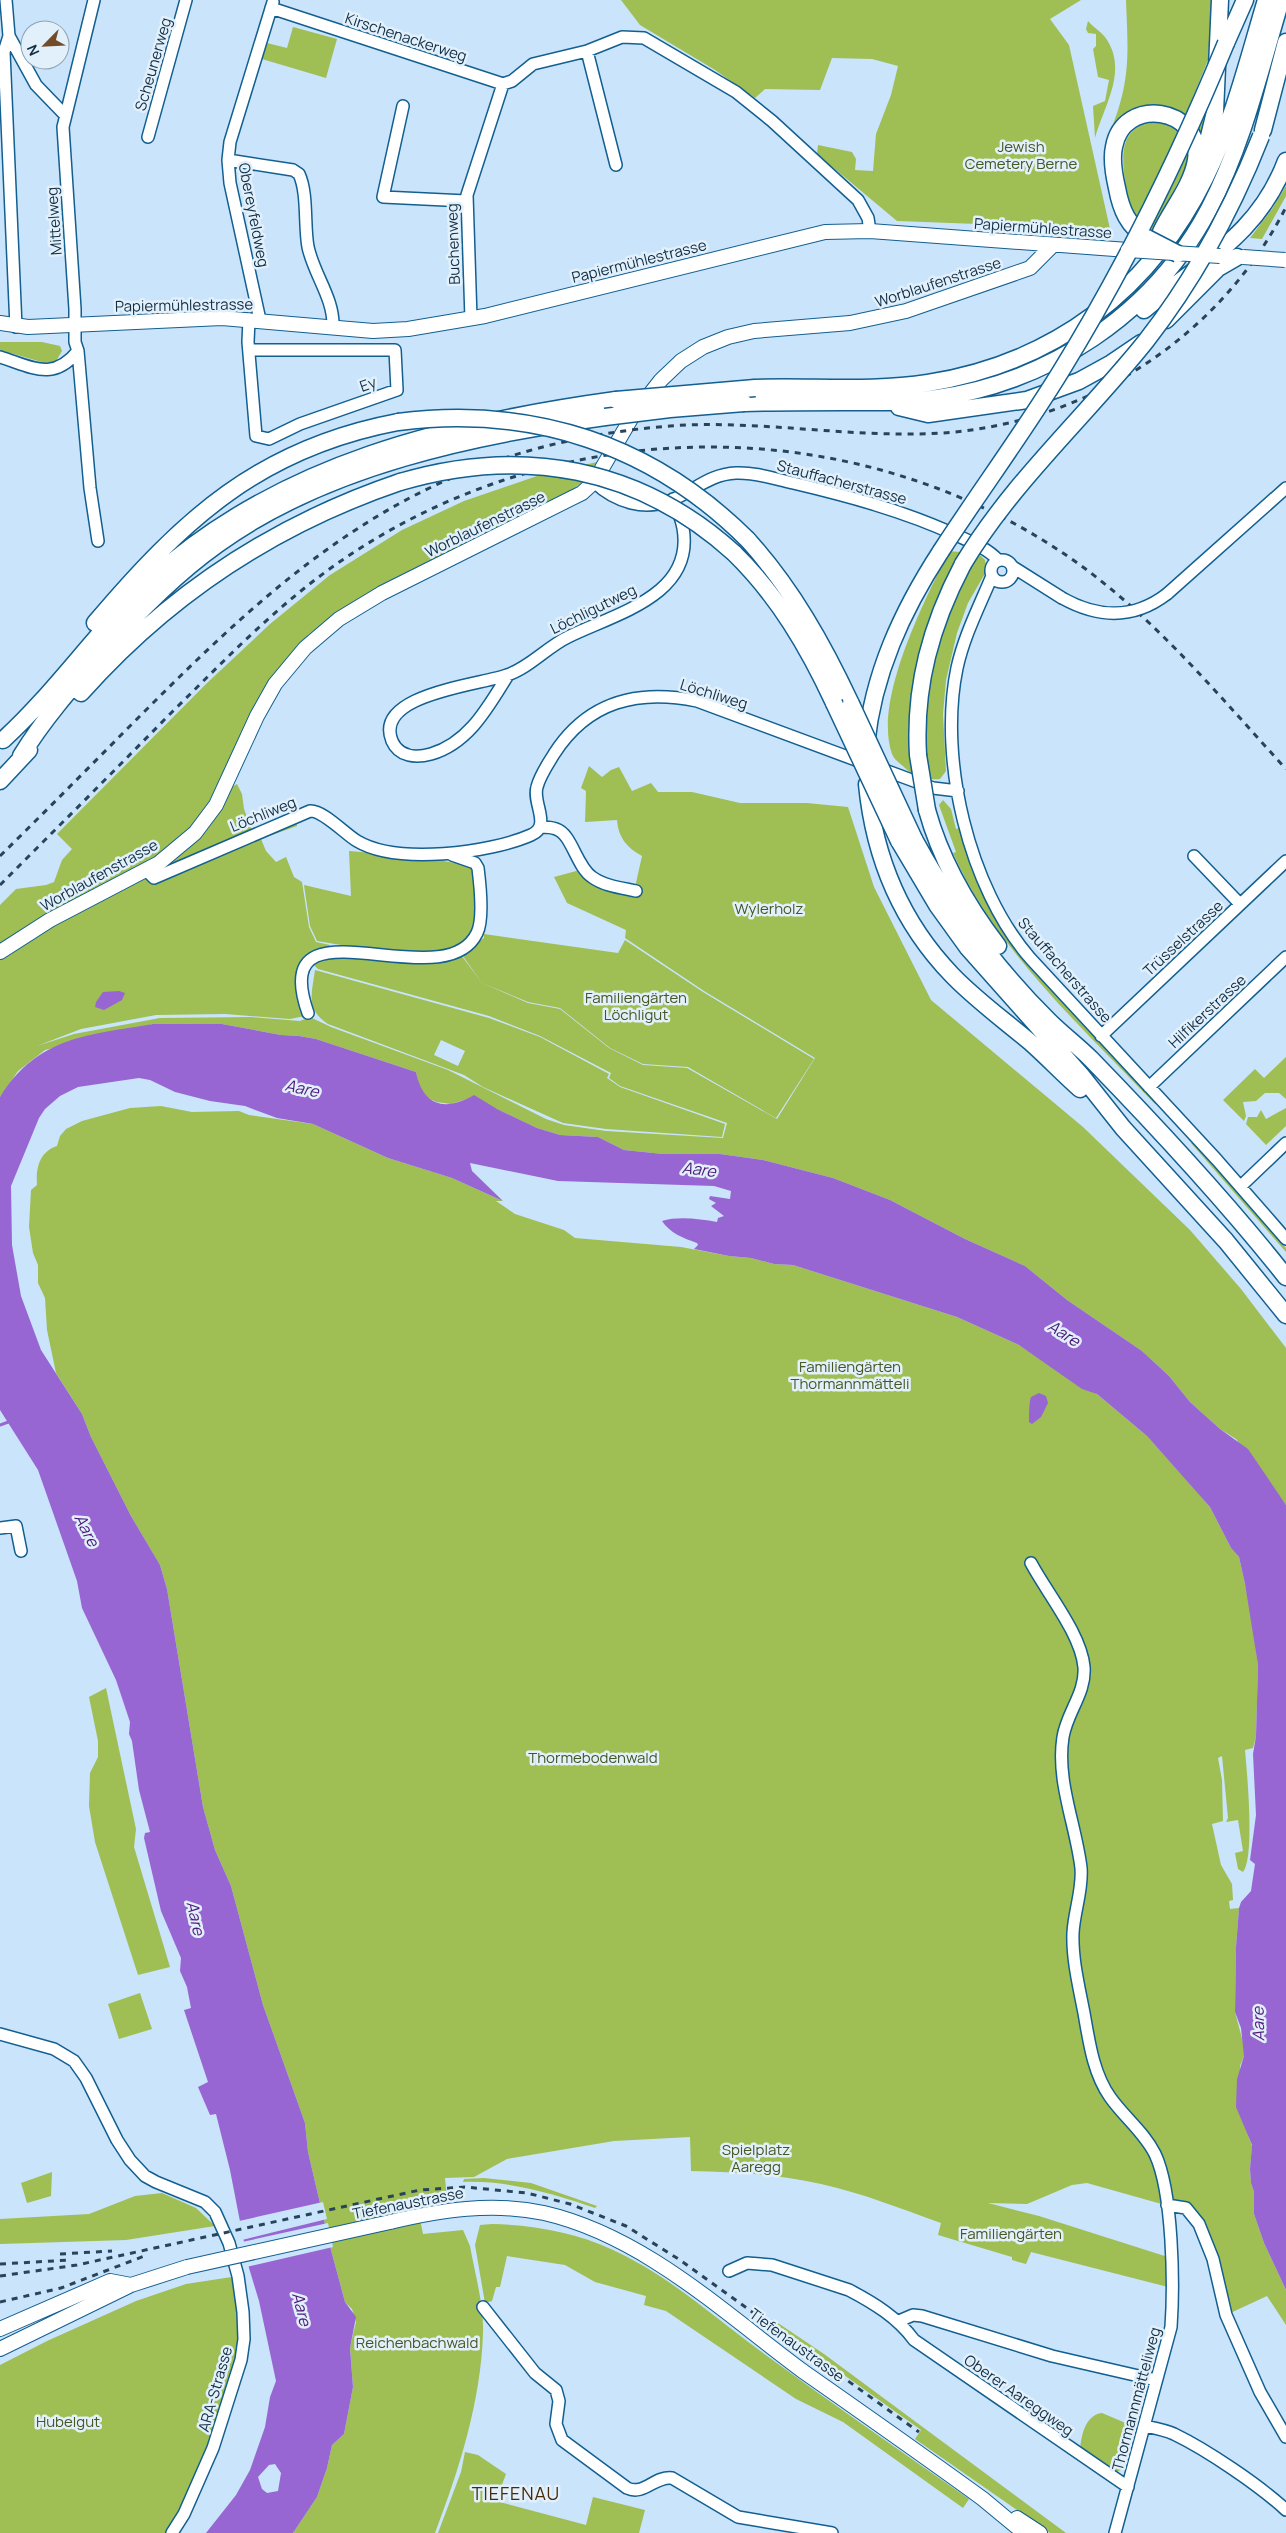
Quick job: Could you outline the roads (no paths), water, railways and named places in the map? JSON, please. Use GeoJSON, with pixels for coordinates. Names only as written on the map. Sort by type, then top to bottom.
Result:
{"type":"FeatureCollection","features":[{"type":"Feature","properties":{"kind":"highway"},"geometry":{"type":"LineString","coordinates":[[1154,235],[1174,216],[1186,196],[1209,143],[1215,112],[1220,0]]}},
{"type":"Feature","properties":{"kind":"highway"},"geometry":{"type":"LineString","coordinates":[[1226,43],[1239,0]]}},
{"type":"Feature","properties":{"kind":"highway"},"geometry":{"type":"LineString","coordinates":[[1123,1128],[1030,1042],[952,976],[920,936],[906,914],[884,866],[872,824],[867,784],[866,745],[876,688],[893,638],[915,592],[1033,415],[1102,302],[1163,186],[1245,0]]}},
{"type":"Feature","properties":{"kind":"highway"},"geometry":{"type":"LineString","coordinates":[[1,741],[30,715],[102,632],[150,581],[197,542],[259,502],[332,468],[432,435],[485,421],[616,400],[755,388],[900,386],[952,379],[986,370],[1046,344],[1093,317],[1132,284],[1169,240],[1193,200],[1216,154],[1234,104],[1266,0]]}},
{"type":"Feature","properties":{"kind":"highway"},"geometry":{"type":"LineString","coordinates":[[1079,349],[1121,318],[1160,279],[1187,246],[1209,209],[1240,135],[1281,0]]}},
{"type":"Feature","properties":{"kind":"highway"},"geometry":{"type":"LineString","coordinates":[[1262,133],[1286,42]]}},
{"type":"Feature","properties":{"kind":"highway"},"geometry":{"type":"LineString","coordinates":[[1286,72],[1230,209],[1204,257],[1177,299],[1128,362],[1005,502],[963,564],[938,614],[926,654],[917,716],[918,755],[927,810],[949,869],[973,912],[1014,966],[1090,1058],[1216,1195],[1286,1277]]}},
{"type":"Feature","properties":{"kind":"highway"},"geometry":{"type":"LineString","coordinates":[[986,370],[1018,346],[1064,322],[1094,302],[1130,270],[1154,235],[1193,169],[1196,149],[1193,137],[1185,125],[1166,114],[1153,112],[1142,114],[1123,126],[1117,136],[1113,156],[1117,187],[1125,216],[1132,227],[1154,235],[1178,254]]}},
{"type":"Feature","properties":{"kind":"highway"},"geometry":{"type":"LineString","coordinates":[[21,756],[40,725],[142,610],[200,558],[266,514],[336,481],[409,458],[508,434],[605,417],[744,403],[928,400],[982,390],[1039,370],[1079,349],[1108,338],[1169,289],[1222,250],[1244,230],[1265,202],[1286,161]]}},
{"type":"Feature","properties":{"kind":"highway"},"geometry":{"type":"LineString","coordinates":[[875,402],[928,414],[1027,400],[1079,381],[1128,353],[1165,322],[1218,268],[1240,257]]}},
{"type":"Feature","properties":{"kind":"highway"},"geometry":{"type":"LineString","coordinates":[[1,741],[23,708],[122,592],[168,543],[206,508],[251,477],[298,452],[347,434],[398,422],[443,417],[500,419],[577,434],[625,453],[673,478],[717,510],[748,540],[771,567],[802,611],[937,905],[968,948],[1013,1002],[1081,1075],[1123,1128],[1226,1241],[1286,1315]]}},
{"type":"Feature","properties":{"kind":"highway"},"geometry":{"type":"LineString","coordinates":[[0,781],[21,756],[48,732],[133,639],[210,577],[254,548],[300,523],[356,498],[400,482],[450,470],[502,464],[537,465],[580,472],[614,481],[656,498],[689,517],[734,553],[758,578],[789,619],[843,703]]}},
{"type":"Feature","properties":{"kind":"highway"},"geometry":{"type":"LineString","coordinates":[[907,840],[995,960],[1048,1021],[1090,1058]]}},
{"type":"Feature","properties":{"kind":"main road","name":"Papiermühlestrasse"},"geometry":{"type":"LineString","coordinates":[[0,323],[16,327],[193,318],[255,320],[388,331],[471,320],[825,232],[870,231],[1285,260]]}},
{"type":"Feature","properties":{"kind":"main road","name":"Worblaufenstrasse"},"geometry":{"type":"LineString","coordinates":[[0,952],[50,920],[146,870],[173,853],[208,817],[267,698],[291,662],[320,634],[360,605],[582,493],[594,482],[632,417],[662,380],[681,361],[703,347],[747,332],[850,323],[906,311],[1030,268],[1053,245]]}},
{"type":"Feature","properties":{"kind":"main road","name":"Tiefenaustrasse"},"geometry":{"type":"LineString","coordinates":[[0,2349],[131,2285],[170,2271],[419,2215],[472,2208],[517,2209],[568,2220],[617,2241],[673,2275],[994,2507],[1003,2517],[1024,2533]]}},
{"type":"Feature","properties":{"kind":"main road"},"geometry":{"type":"LineString","coordinates":[[0,2329],[110,2281],[131,2285]]}},
{"type":"Feature","properties":{"kind":"main road","name":"Tiefenaustrasse"},"geometry":{"type":"LineString","coordinates":[[994,2507],[1007,2511],[1040,2533]]}},
{"type":"Feature","properties":{"kind":"street"},"geometry":{"type":"LineString","coordinates":[[6,0],[8,36],[4,52],[16,327]]}},
{"type":"Feature","properties":{"kind":"street","name":"Mittelweg"},"geometry":{"type":"LineString","coordinates":[[74,324],[63,127],[94,0]]}},
{"type":"Feature","properties":{"kind":"street","name":"Scheunerweg"},"geometry":{"type":"LineString","coordinates":[[148,137],[186,0]]}},
{"type":"Feature","properties":{"kind":"street","name":"Kirschenackerweg"},"geometry":{"type":"LineString","coordinates":[[272,4],[503,84]]}},
{"type":"Feature","properties":{"kind":"street","name":"Obereyfeldweg"},"geometry":{"type":"LineString","coordinates":[[255,320],[230,183],[228,160],[230,142],[272,4]]}},
{"type":"Feature","properties":{"kind":"street"},"geometry":{"type":"LineString","coordinates":[[8,36],[36,84],[65,115]]}},
{"type":"Feature","properties":{"kind":"street"},"geometry":{"type":"LineString","coordinates":[[503,84],[512,81],[533,64],[587,51],[622,37],[639,36],[728,87],[772,121],[853,195],[868,218],[870,231]]}},
{"type":"Feature","properties":{"kind":"street"},"geometry":{"type":"LineString","coordinates":[[587,51],[616,165]]}},
{"type":"Feature","properties":{"kind":"street","name":"Buchenweg"},"geometry":{"type":"LineString","coordinates":[[471,320],[466,201],[503,84]]}},
{"type":"Feature","properties":{"kind":"street"},"geometry":{"type":"LineString","coordinates":[[403,106],[383,197],[466,201]]}},
{"type":"Feature","properties":{"kind":"street"},"geometry":{"type":"LineString","coordinates":[[228,160],[293,170],[300,176],[308,245],[313,263],[332,309],[333,327]]}},
{"type":"Feature","properties":{"kind":"street","name":"Ey"},"geometry":{"type":"LineString","coordinates":[[249,350],[395,350],[397,390],[300,424],[269,439],[256,436],[249,350],[255,320]]}},
{"type":"Feature","properties":{"kind":"street"},"geometry":{"type":"LineString","coordinates":[[74,324],[90,488],[98,541]]}},
{"type":"Feature","properties":{"kind":"street"},"geometry":{"type":"LineString","coordinates":[[0,357],[48,371],[62,367],[78,352]]}},
{"type":"Feature","properties":{"kind":"street","name":"Stauffacherstrasse"},"geometry":{"type":"LineString","coordinates":[[674,499],[702,482],[717,476],[734,473],[752,474],[834,493],[899,512],[966,540],[990,552],[998,560],[1007,560],[1013,567],[1062,598],[1088,610],[1114,615],[1142,609],[1167,594],[1286,488]]}},
{"type":"Feature","properties":{"kind":"street"},"geometry":{"type":"LineString","coordinates":[[594,482],[610,495],[631,503],[655,504],[674,499]]}},
{"type":"Feature","properties":{"kind":"street","name":"Löchligutweg"},"geometry":{"type":"LineString","coordinates":[[508,675],[474,725],[451,746],[418,757],[406,755],[394,744],[390,734],[391,725],[394,717],[403,708],[438,693],[508,675],[566,638],[643,603],[670,580],[680,566],[683,551],[683,529],[674,499]]}},
{"type":"Feature","properties":{"kind":"street","name":"Stauffacherstrasse"},"geometry":{"type":"LineString","coordinates":[[998,560],[991,567],[992,576],[970,626],[955,680],[952,730],[958,791],[973,850],[1005,924],[1022,948],[1241,1186],[1286,1239]]}},
{"type":"Feature","properties":{"kind":"street"},"geometry":{"type":"LineString","coordinates":[[992,576],[1000,582],[1006,582],[1012,576],[1013,567]]}},
{"type":"Feature","properties":{"kind":"street","name":"Löchliweg"},"geometry":{"type":"LineString","coordinates":[[146,870],[154,878],[238,840],[314,811],[368,847],[402,852],[451,854],[519,839],[537,832],[540,826],[541,818],[536,800],[537,788],[560,744],[580,724],[598,710],[622,700],[644,696],[670,696],[697,701],[933,788],[958,791]]}},
{"type":"Feature","properties":{"kind":"street"},"geometry":{"type":"LineString","coordinates":[[540,826],[558,829],[578,862],[592,878],[606,884],[636,891]]}},
{"type":"Feature","properties":{"kind":"street","name":"Löchliweg"},"geometry":{"type":"LineString","coordinates":[[308,1013],[300,985],[300,977],[306,963],[312,957],[328,953],[355,953],[433,958],[458,951],[475,937],[478,930],[480,906],[478,868],[475,863],[451,854]]}},
{"type":"Feature","properties":{"kind":"street"},"geometry":{"type":"LineString","coordinates":[[1194,856],[1240,904]]}},
{"type":"Feature","properties":{"kind":"street","name":"Trüsselstrasse"},"geometry":{"type":"LineString","coordinates":[[1101,1036],[1286,861]]}},
{"type":"Feature","properties":{"kind":"street","name":"Hilfikerstrasse"},"geometry":{"type":"LineString","coordinates":[[1149,1087],[1286,957]]}},
{"type":"Feature","properties":{"kind":"street"},"geometry":{"type":"LineString","coordinates":[[1241,1186],[1286,1143]]}},
{"type":"Feature","properties":{"kind":"street"},"geometry":{"type":"LineString","coordinates":[[0,1528],[16,1526],[21,1551]]}},
{"type":"Feature","properties":{"kind":"street","name":"Thormannmätteliweg"},"geometry":{"type":"LineString","coordinates":[[1031,1563],[1072,1633],[1084,1668],[1080,1695],[1063,1736],[1062,1753],[1066,1797],[1081,1871],[1073,1935],[1090,2043],[1096,2067],[1110,2097],[1142,2134],[1154,2152],[1163,2176],[1167,2205],[1173,2300],[1171,2327],[1115,2533]]}},
{"type":"Feature","properties":{"kind":"street","name":"ARA-Strasse"},"geometry":{"type":"LineString","coordinates":[[0,2034],[54,2049],[74,2061],[86,2078],[117,2140],[130,2160],[151,2179],[205,2202],[215,2212],[228,2243],[238,2276],[243,2312],[244,2339],[241,2360],[213,2448],[184,2514],[172,2533]]}},
{"type":"Feature","properties":{"kind":"street"},"geometry":{"type":"LineString","coordinates":[[1167,2205],[1186,2208],[1200,2224],[1213,2259],[1226,2315],[1260,2392],[1286,2437]]}},
{"type":"Feature","properties":{"kind":"street","name":"Oberer Aareggweg"},"geometry":{"type":"LineString","coordinates":[[729,2270],[747,2263],[772,2266],[850,2290],[899,2321],[914,2340],[1128,2487]]}},
{"type":"Feature","properties":{"kind":"street"},"geometry":{"type":"LineString","coordinates":[[483,2307],[535,2373],[556,2390],[559,2401],[556,2424],[562,2440],[627,2488],[638,2491],[660,2479],[672,2478],[738,2517],[832,2533]]}},
{"type":"Feature","properties":{"kind":"street","name":"Oberer Aareggweg"},"geometry":{"type":"LineString","coordinates":[[899,2321],[913,2315],[922,2316],[966,2332],[1052,2356],[1156,2380]]}},
{"type":"Feature","properties":{"kind":"street"},"geometry":{"type":"LineString","coordinates":[[1144,2426],[1173,2433],[1268,2495],[1286,2510]]}},
{"type":"Feature","properties":{"kind":"water"},"geometry":{"type":"Polygon","coordinates":[[[119,991],[125,993],[122,1000],[104,1010],[95,1007],[103,992],[119,991]]]}},
{"type":"Feature","properties":{"kind":"water","name":"Aare"},"geometry":{"type":"Polygon","coordinates":[[[153,1024],[222,1024],[281,1035],[316,1039],[416,1072],[424,1092],[437,1103],[454,1103],[474,1095],[497,1109],[537,1128],[560,1135],[598,1137],[624,1150],[663,1154],[720,1154],[763,1160],[833,1178],[890,1200],[965,1239],[1025,1266],[1067,1300],[1142,1351],[1169,1376],[1190,1402],[1220,1429],[1248,1449],[1286,1505],[1286,2290],[1264,2243],[1254,2214],[1254,2192],[1250,2169],[1252,2145],[1236,2107],[1237,2079],[1244,2056],[1241,2028],[1235,2012],[1236,1947],[1239,1908],[1241,1902],[1251,1891],[1255,1864],[1250,1860],[1256,1815],[1253,1754],[1256,1736],[1258,1665],[1245,1584],[1239,1557],[1231,1548],[1210,1507],[1147,1436],[1097,1394],[1082,1389],[1019,1345],[957,1317],[793,1265],[774,1264],[751,1258],[694,1249],[698,1245],[697,1243],[673,1232],[662,1221],[682,1218],[717,1222],[718,1218],[724,1216],[711,1206],[716,1203],[709,1199],[710,1196],[730,1199],[731,1191],[714,1186],[558,1181],[470,1163],[472,1171],[503,1201],[452,1178],[388,1158],[313,1124],[277,1118],[245,1106],[210,1101],[175,1092],[150,1080],[139,1078],[78,1087],[60,1096],[45,1109],[39,1118],[11,1186],[12,1245],[21,1296],[41,1350],[82,1414],[91,1437],[131,1516],[160,1565],[167,1589],[203,1807],[215,1850],[231,1886],[263,2005],[305,2123],[308,2152],[331,2250],[345,2302],[356,2317],[350,2348],[353,2387],[344,2434],[332,2445],[327,2468],[317,2497],[293,2533],[206,2533],[236,2495],[250,2470],[265,2427],[270,2397],[276,2381],[259,2301],[249,2268],[230,2170],[216,2114],[210,2115],[198,2087],[208,2082],[184,2010],[191,2008],[187,1987],[180,1971],[181,1958],[161,1911],[144,1838],[145,1833],[150,1832],[139,1790],[132,1741],[129,1734],[130,1722],[116,1680],[82,1608],[77,1581],[38,1470],[0,1410],[0,1097],[15,1077],[31,1061],[48,1050],[86,1036],[153,1024]],[[275,2464],[269,2465],[258,2477],[262,2489],[267,2493],[278,2491],[281,2473],[275,2464]]]}},
{"type":"Feature","properties":{"kind":"water"},"geometry":{"type":"Polygon","coordinates":[[[1039,1393],[1046,1396],[1048,1403],[1041,1417],[1032,1424],[1029,1422],[1030,1399],[1039,1393]]]}},
{"type":"Feature","properties":{"kind":"waterway"},"geometry":{"type":"LineString","coordinates":[[0,1425],[11,1421]]}},
{"type":"Feature","properties":{"kind":"railway"},"geometry":{"type":"LineString","coordinates":[[0,856],[183,674],[259,604],[298,571],[339,541],[383,513],[428,489],[476,468],[523,452],[596,435],[645,428],[731,425],[883,434],[914,434],[972,430],[1028,418],[1081,399],[1132,373],[1178,340],[1220,301],[1256,257],[1286,207]]}},
{"type":"Feature","properties":{"kind":"railway"},"geometry":{"type":"LineString","coordinates":[[0,885],[251,635],[293,597],[338,563],[424,513],[515,476],[610,455],[707,447],[804,454],[899,475],[990,511],[1076,562],[1133,608],[1212,687],[1286,769]]}},
{"type":"Feature","properties":{"kind":"railway"},"geometry":{"type":"LineString","coordinates":[[0,2276],[77,2265],[420,2190],[465,2187],[527,2193],[570,2204],[626,2226],[680,2260],[919,2432]]}},
{"type":"Feature","properties":{"kind":"railway"},"geometry":{"type":"LineString","coordinates":[[60,2254],[112,2251]]}},
{"type":"Feature","properties":{"kind":"railway"},"geometry":{"type":"LineString","coordinates":[[0,2302],[61,2288],[147,2255]]}},
{"type":"Feature","properties":{"kind":"railway"},"geometry":{"type":"LineString","coordinates":[[0,2264],[70,2260]]}},
{"type":"Feature","properties":{"kind":"district","name":"TIEFENAU"},"geometry":{"type":"Point","coordinates":[516,2493]}},
{"type":"Feature","properties":{"kind":"park label","name":"Jewish Cemetery Berne"},"geometry":{"type":"Point","coordinates":[1021,154]}},
{"type":"Feature","properties":{"kind":"park label","name":"Wylerholz"},"geometry":{"type":"Point","coordinates":[769,908]}},
{"type":"Feature","properties":{"kind":"park label","name":"Familiengärten Löchligut"},"geometry":{"type":"Point","coordinates":[636,1006]}},
{"type":"Feature","properties":{"kind":"park label","name":"Familiengärten Thormannmätteli"},"geometry":{"type":"Point","coordinates":[850,1374]}},
{"type":"Feature","properties":{"kind":"park label","name":"Thormebodenwald"},"geometry":{"type":"Point","coordinates":[593,1757]}},
{"type":"Feature","properties":{"kind":"park label","name":"Spielplatz Aaregg"},"geometry":{"type":"Point","coordinates":[756,2158]}},
{"type":"Feature","properties":{"kind":"park label","name":"Familiengärten"},"geometry":{"type":"Point","coordinates":[1011,2233]}},
{"type":"Feature","properties":{"kind":"park label","name":"Reichenbachwald"},"geometry":{"type":"Point","coordinates":[417,2342]}},
{"type":"Feature","properties":{"kind":"park label","name":"Hubelgut"},"geometry":{"type":"Point","coordinates":[68,2421]}}]}
